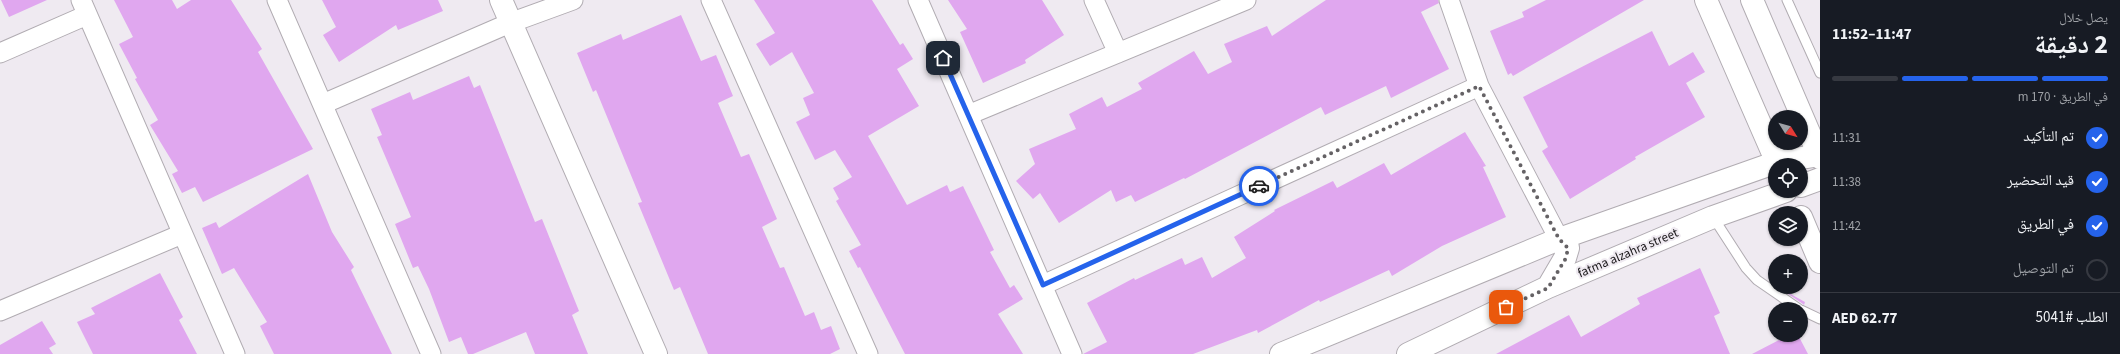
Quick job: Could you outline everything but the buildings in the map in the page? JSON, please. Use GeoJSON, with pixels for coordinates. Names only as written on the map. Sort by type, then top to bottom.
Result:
{"type":"FeatureCollection","features":[{"type":"Feature","properties":{"kind":"street"},"geometry":{"type":"LineString","coordinates":[[277,0],[431,354]]}},
{"type":"Feature","properties":{"kind":"street"},"geometry":{"type":"LineString","coordinates":[[501,0],[656,354]]}},
{"type":"Feature","properties":{"kind":"street"},"geometry":{"type":"LineString","coordinates":[[323,104],[510,23],[573,0]]}},
{"type":"Feature","properties":{"kind":"street"},"geometry":{"type":"LineString","coordinates":[[711,0],[868,354]]}},
{"type":"Feature","properties":{"kind":"street"},"geometry":{"type":"LineString","coordinates":[[918,0],[1072,354]]}},
{"type":"Feature","properties":{"kind":"street"},"geometry":{"type":"LineString","coordinates":[[1094,0],[1118,53]]}},
{"type":"Feature","properties":{"kind":"street"},"geometry":{"type":"LineString","coordinates":[[968,115],[1246,0]]}},
{"type":"Feature","properties":{"kind":"street"},"geometry":{"type":"LineString","coordinates":[[1449,0],[1479,86],[1559,239],[1568,248],[1566,258],[1548,288]]}},
{"type":"Feature","properties":{"kind":"street"},"geometry":{"type":"LineString","coordinates":[[1706,0],[1775,158]]}},
{"type":"Feature","properties":{"kind":"street"},"geometry":{"type":"LineString","coordinates":[[1752,0],[1820,156],[1808,158]]}},
{"type":"Feature","properties":{"kind":"street"},"geometry":{"type":"LineString","coordinates":[[0,53],[84,7],[235,354]]}},
{"type":"Feature","properties":{"kind":"street"},"geometry":{"type":"LineString","coordinates":[[1043,285],[1479,86]]}},
{"type":"Feature","properties":{"kind":"street"},"geometry":{"type":"LineString","coordinates":[[1281,354],[1559,239],[1768,167]]}},
{"type":"Feature","properties":{"kind":"street"},"geometry":{"type":"LineString","coordinates":[[1808,183],[1820,179]]}},
{"type":"Feature","properties":{"kind":"street","name":"fatma alzahra street"},"geometry":{"type":"LineString","coordinates":[[1408,354],[1548,288],[1713,217],[1768,197]]}},
{"type":"Feature","properties":{"kind":"street"},"geometry":{"type":"LineString","coordinates":[[0,311],[182,234]]}},
{"type":"Feature","properties":{"kind":"street"},"geometry":{"type":"LineString","coordinates":[[1808,234],[1820,262]]}},
{"type":"Feature","properties":{"kind":"lane"},"geometry":{"type":"LineString","coordinates":[[1787,0],[1820,73]]}},
{"type":"Feature","properties":{"kind":"lane"},"geometry":{"type":"LineString","coordinates":[[1713,217],[1746,268],[1758,280],[1790,302]]}},
{"type":"Feature","properties":{"kind":"lane"},"geometry":{"type":"LineString","coordinates":[[1808,313],[1820,319]]}},
{"type":"Feature","properties":{"kind":"way so far"},"geometry":{"type":"LineString","coordinates":[[1259,186],[1479,86],[1559,239],[1568,248],[1566,258],[1548,288],[1506,307]]}},
{"type":"Feature","properties":{"kind":"route"},"geometry":{"type":"LineString","coordinates":[[943,58],[1043,285],[1259,186]]}}]}
